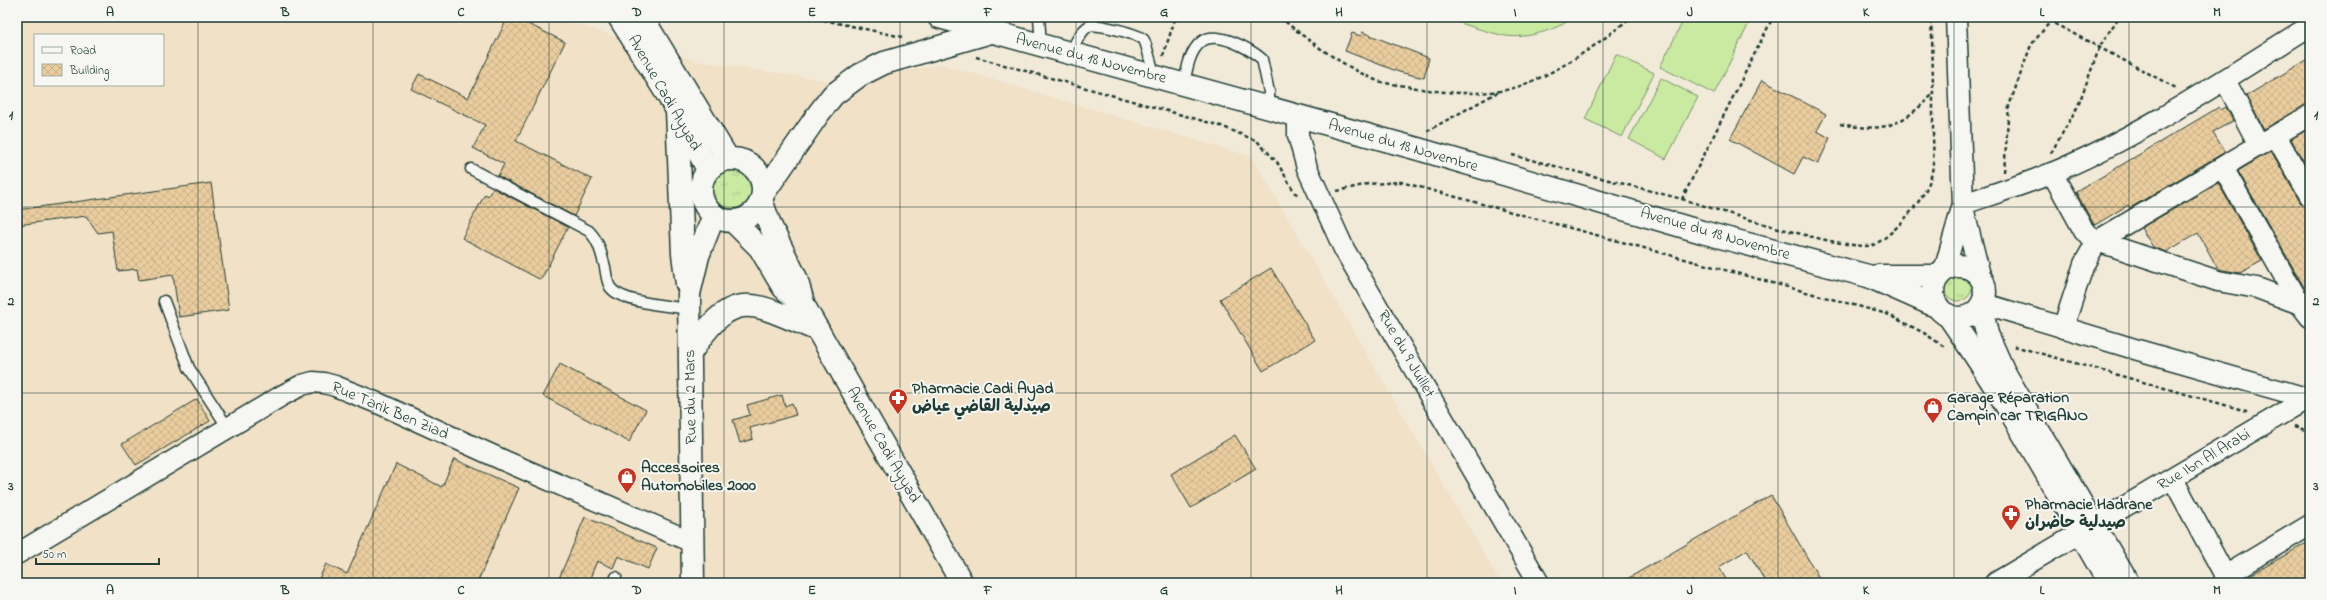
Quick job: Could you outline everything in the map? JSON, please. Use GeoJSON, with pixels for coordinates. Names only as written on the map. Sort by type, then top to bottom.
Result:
{"type":"FeatureCollection","features":[{"type":"Feature","properties":{"kind":"street","name":"Avenue Cadi Ayyad"},"geometry":{"type":"LineString","coordinates":[[619,17],[676,110],[708,170]]}},
{"type":"Feature","properties":{"kind":"street","name":"Avenue Cadi Ayyad"},"geometry":{"type":"LineString","coordinates":[[642,17],[728,159]]}},
{"type":"Feature","properties":{"kind":"street"},"geometry":{"type":"LineString","coordinates":[[1956,17],[1963,206],[1985,293],[1982,305],[1980,344]]}},
{"type":"Feature","properties":{"kind":"street","name":"Avenue du 18 Novembre"},"geometry":{"type":"LineString","coordinates":[[946,18],[980,25],[1041,46],[1298,116],[1702,232],[1868,276],[1943,311]]}},
{"type":"Feature","properties":{"kind":"street"},"geometry":{"type":"LineString","coordinates":[[762,197],[762,182],[758,172],[749,164],[739,160],[728,159],[717,163],[708,170],[702,181],[701,194],[705,206],[723,218],[751,215],[819,113],[834,95],[860,75],[884,63],[980,25]]}},
{"type":"Feature","properties":{"kind":"street"},"geometry":{"type":"LineString","coordinates":[[1963,206],[2003,191],[2051,164],[2110,145],[2225,80],[2310,26]]}},
{"type":"Feature","properties":{"kind":"street"},"geometry":{"type":"LineString","coordinates":[[2225,80],[2259,145]]}},
{"type":"Feature","properties":{"kind":"street"},"geometry":{"type":"LineString","coordinates":[[676,110],[683,254],[689,302]]}},
{"type":"Feature","properties":{"kind":"street","name":"Rue du 9 Juillet"},"geometry":{"type":"LineString","coordinates":[[1298,116],[1298,135],[1301,151],[1319,196],[1344,249],[1539,583]]}},
{"type":"Feature","properties":{"kind":"street"},"geometry":{"type":"LineString","coordinates":[[2062,328],[2084,264],[2097,241],[2310,116]]}},
{"type":"Feature","properties":{"kind":"street"},"geometry":{"type":"LineString","coordinates":[[2276,136],[2310,196]]}},
{"type":"Feature","properties":{"kind":"street"},"geometry":{"type":"LineString","coordinates":[[2051,164],[2084,231],[2097,241],[2146,259],[2218,281],[2264,290],[2307,307]]}},
{"type":"Feature","properties":{"kind":"street"},"geometry":{"type":"LineString","coordinates":[[2223,168],[2307,307]]}},
{"type":"Feature","properties":{"kind":"street","name":"Avenue Cadi Ayyad"},"geometry":{"type":"LineString","coordinates":[[762,197],[770,225],[796,278],[804,306],[962,583]]}},
{"type":"Feature","properties":{"kind":"street"},"geometry":{"type":"LineString","coordinates":[[1963,206],[1941,274],[1933,292],[1943,311],[1980,344],[2044,468],[2128,583]]}},
{"type":"Feature","properties":{"kind":"street","name":"Avenue Cadi Ayyad"},"geometry":{"type":"LineString","coordinates":[[723,218],[760,248],[783,287],[804,306]]}},
{"type":"Feature","properties":{"kind":"street","name":"Rue du 2 Mars"},"geometry":{"type":"LineString","coordinates":[[693,583],[691,352],[689,302],[698,256],[723,218]]}},
{"type":"Feature","properties":{"kind":"street"},"geometry":{"type":"LineString","coordinates":[[1941,274],[1952,267],[1968,268],[1981,279]]}},
{"type":"Feature","properties":{"kind":"street","name":"Avenue du 18 Novembre"},"geometry":{"type":"LineString","coordinates":[[1868,276],[1941,274]]}},
{"type":"Feature","properties":{"kind":"street"},"geometry":{"type":"LineString","coordinates":[[691,352],[706,328],[719,316],[730,309],[742,305],[768,310],[818,330]]}},
{"type":"Feature","properties":{"kind":"street"},"geometry":{"type":"LineString","coordinates":[[1982,305],[2310,398]]}},
{"type":"Feature","properties":{"kind":"street"},"geometry":{"type":"LineString","coordinates":[[1943,311],[1954,318],[1966,317],[1982,305]]}},
{"type":"Feature","properties":{"kind":"street","name":"Rue Tarik Ben Ziad"},"geometry":{"type":"LineString","coordinates":[[17,554],[302,385],[324,382],[380,404],[692,542]]}},
{"type":"Feature","properties":{"kind":"street","name":"Rue Ibn Al Arabi"},"geometry":{"type":"LineString","coordinates":[[1995,583],[2310,398]]}},
{"type":"Feature","properties":{"kind":"street"},"geometry":{"type":"LineString","coordinates":[[2173,479],[2227,579],[2310,525]]}},
{"type":"Feature","properties":{"kind":"street"},"geometry":{"type":"LineString","coordinates":[[2087,528],[2110,583]]}},
{"type":"Feature","properties":{"kind":"lane"},"geometry":{"type":"LineString","coordinates":[[1038,17],[1041,46]]}},
{"type":"Feature","properties":{"kind":"lane"},"geometry":{"type":"LineString","coordinates":[[1070,54],[1080,35],[1088,26],[1096,25],[1136,34],[1144,40],[1155,77]]}},
{"type":"Feature","properties":{"kind":"lane"},"geometry":{"type":"LineString","coordinates":[[1184,84],[1190,58],[1201,42],[1206,39],[1218,38],[1233,42],[1245,47],[1262,59],[1269,92],[1269,108]]}},
{"type":"Feature","properties":{"kind":"lane"},"geometry":{"type":"LineString","coordinates":[[471,169],[589,231],[596,238],[599,246],[609,286],[616,293],[626,298],[689,302]]}},
{"type":"Feature","properties":{"kind":"lane"},"geometry":{"type":"LineString","coordinates":[[164,301],[189,368],[228,428]]}},
{"type":"Feature","properties":{"kind":"path"},"geometry":{"type":"LineString","coordinates":[[810,17],[908,39]]}},
{"type":"Feature","properties":{"kind":"path"},"geometry":{"type":"LineString","coordinates":[[1155,77],[1177,17]]}},
{"type":"Feature","properties":{"kind":"path"},"geometry":{"type":"LineString","coordinates":[[1280,17],[1310,43],[1375,80],[1435,92],[1500,91],[1519,86],[1543,76],[1610,35],[1631,17]]}},
{"type":"Feature","properties":{"kind":"path"},"geometry":{"type":"LineString","coordinates":[[1682,199],[1773,17]]}},
{"type":"Feature","properties":{"kind":"path"},"geometry":{"type":"LineString","coordinates":[[1504,153],[1682,199],[1757,222],[1830,240],[1872,245],[1901,222],[1921,198],[1931,180],[1933,150],[1933,93],[1932,35],[1930,17]]}},
{"type":"Feature","properties":{"kind":"path"},"geometry":{"type":"LineString","coordinates":[[2042,17],[2100,46],[2194,98]]}},
{"type":"Feature","properties":{"kind":"path"},"geometry":{"type":"LineString","coordinates":[[2003,191],[2009,106],[2031,45],[2056,17]]}},
{"type":"Feature","properties":{"kind":"path"},"geometry":{"type":"LineString","coordinates":[[2051,164],[2078,106],[2100,46],[2119,17]]}},
{"type":"Feature","properties":{"kind":"path"},"geometry":{"type":"LineString","coordinates":[[969,55],[1221,126],[1257,141],[1278,162],[1295,193],[1306,198],[1368,184],[1401,182],[1887,314],[1924,333],[1950,350],[1962,351],[1980,344],[2273,419],[2310,432]]}},
{"type":"Feature","properties":{"kind":"path"},"geometry":{"type":"LineString","coordinates":[[1432,134],[1425,132],[1500,91]]}},
{"type":"Feature","properties":{"kind":"path"},"geometry":{"type":"LineString","coordinates":[[1840,124],[1864,129],[1890,125],[1910,115],[1933,93]]}},
{"type":"Feature","properties":{"kind":"shaded area"},"geometry":{"type":"Polygon","coordinates":[[[17,17],[553,17],[696,61],[844,83],[942,64],[1252,157],[1501,583],[17,583],[17,17]]]}},
{"type":"Feature","properties":{"kind":"green space"},"geometry":{"type":"Polygon","coordinates":[[[1441,17],[1574,17],[1551,30],[1532,35],[1514,37],[1490,32],[1441,17]]]}},
{"type":"Feature","properties":{"kind":"green space"},"geometry":{"type":"Polygon","coordinates":[[[1685,17],[1752,17],[1714,94],[1660,67],[1685,17]]]}},
{"type":"Feature","properties":{"kind":"green space"},"geometry":{"type":"Polygon","coordinates":[[[1616,54],[1654,73],[1622,137],[1585,119],[1616,54]]]}},
{"type":"Feature","properties":{"kind":"green space"},"geometry":{"type":"Polygon","coordinates":[[[1661,78],[1698,97],[1666,159],[1629,139],[1661,78]]]}},
{"type":"Feature","properties":{"kind":"green space"},"geometry":{"type":"Polygon","coordinates":[[[728,164],[738,164],[747,168],[755,176],[759,185],[759,195],[755,204],[747,212],[738,216],[728,216],[719,212],[711,204],[707,195],[707,185],[711,176],[719,168],[728,164]]]}},
{"type":"Feature","properties":{"kind":"green space"},"geometry":{"type":"Polygon","coordinates":[[[1958,273],[1968,277],[1972,287],[1968,297],[1958,301],[1948,297],[1944,287],[1948,277],[1958,273]]]}},
{"type":"Feature","properties":{"kind":"building"},"geometry":{"type":"Polygon","coordinates":[[[508,17],[514,17],[565,42],[516,141],[592,179],[574,216],[498,176],[504,164],[473,148],[485,125],[411,89],[419,74],[468,98],[508,17]]]}},
{"type":"Feature","properties":{"kind":"building"},"geometry":{"type":"Polygon","coordinates":[[[1362,32],[1429,58],[1424,78],[1399,72],[1345,51],[1352,33],[1361,36],[1362,32]]]}},
{"type":"Feature","properties":{"kind":"building"},"geometry":{"type":"Polygon","coordinates":[[[2310,58],[2310,104],[2264,129],[2246,96],[2310,58]]]}},
{"type":"Feature","properties":{"kind":"building"},"geometry":{"type":"Polygon","coordinates":[[[1762,80],[1826,114],[1817,131],[1830,138],[1818,164],[1803,157],[1794,174],[1730,139],[1762,80]]]}},
{"type":"Feature","properties":{"kind":"building"},"geometry":{"type":"Polygon","coordinates":[[[2219,107],[2221,110],[2226,107],[2233,121],[2213,132],[2225,152],[2130,208],[2128,205],[2095,225],[2093,223],[2076,192],[2219,107]]]}},
{"type":"Feature","properties":{"kind":"building"},"geometry":{"type":"Polygon","coordinates":[[[2310,128],[2310,173],[2291,139],[2310,128]]]}},
{"type":"Feature","properties":{"kind":"building"},"geometry":{"type":"Polygon","coordinates":[[[2271,151],[2300,202],[2310,207],[2310,283],[2304,287],[2238,171],[2271,151]]]}},
{"type":"Feature","properties":{"kind":"building"},"geometry":{"type":"Polygon","coordinates":[[[211,183],[229,310],[179,317],[173,275],[139,280],[137,269],[118,271],[112,231],[98,233],[86,216],[17,225],[17,210],[211,183]]]}},
{"type":"Feature","properties":{"kind":"building"},"geometry":{"type":"Polygon","coordinates":[[[2218,183],[2262,261],[2240,273],[2218,269],[2198,233],[2166,252],[2153,247],[2141,228],[2218,183]]]}},
{"type":"Feature","properties":{"kind":"building"},"geometry":{"type":"Polygon","coordinates":[[[493,188],[568,227],[541,280],[462,238],[485,194],[488,196],[493,188]]]}},
{"type":"Feature","properties":{"kind":"building"},"geometry":{"type":"Polygon","coordinates":[[[1271,268],[1315,340],[1263,371],[1220,299],[1271,268]]]}},
{"type":"Feature","properties":{"kind":"building"},"geometry":{"type":"Polygon","coordinates":[[[560,364],[646,410],[629,442],[543,396],[560,364]]]}},
{"type":"Feature","properties":{"kind":"building"},"geometry":{"type":"Polygon","coordinates":[[[782,395],[785,406],[792,403],[796,415],[750,428],[753,439],[740,443],[733,420],[750,415],[747,405],[782,395]]]}},
{"type":"Feature","properties":{"kind":"building"},"geometry":{"type":"Polygon","coordinates":[[[197,399],[210,421],[136,465],[122,444],[197,399]]]}},
{"type":"Feature","properties":{"kind":"building"},"geometry":{"type":"Polygon","coordinates":[[[1235,435],[1256,469],[1191,508],[1171,474],[1235,435]]]}},
{"type":"Feature","properties":{"kind":"building"},"geometry":{"type":"Polygon","coordinates":[[[454,459],[519,488],[477,583],[317,583],[326,564],[347,574],[396,464],[442,487],[454,459]]]}},
{"type":"Feature","properties":{"kind":"building"},"geometry":{"type":"Polygon","coordinates":[[[1771,495],[1822,583],[1766,583],[1747,550],[1719,567],[1728,583],[1620,583],[1771,495]]]}},
{"type":"Feature","properties":{"kind":"building"},"geometry":{"type":"Polygon","coordinates":[[[585,517],[657,548],[648,569],[618,556],[613,568],[597,561],[588,583],[557,583],[585,517]]]}},
{"type":"Feature","properties":{"kind":"building"},"geometry":{"type":"Polygon","coordinates":[[[2310,541],[2310,583],[2240,583],[2240,581],[2310,541]]]}},
{"type":"Feature","properties":{"kind":"place","name":"Pharmacie Cadi Ayad صيدلية القاضي عياض"},"geometry":{"type":"Point","coordinates":[898,415]}},
{"type":"Feature","properties":{"kind":"place","name":"Garage Réparation Campin car TRIGANO"},"geometry":{"type":"Point","coordinates":[1933,424]}},
{"type":"Feature","properties":{"kind":"place","name":"Accessoires Automobiles 2000"},"geometry":{"type":"Point","coordinates":[627,494]}},
{"type":"Feature","properties":{"kind":"place","name":"Pharmacie Hadrane صيدلية حاضران"},"geometry":{"type":"Point","coordinates":[2011,531]}}]}
